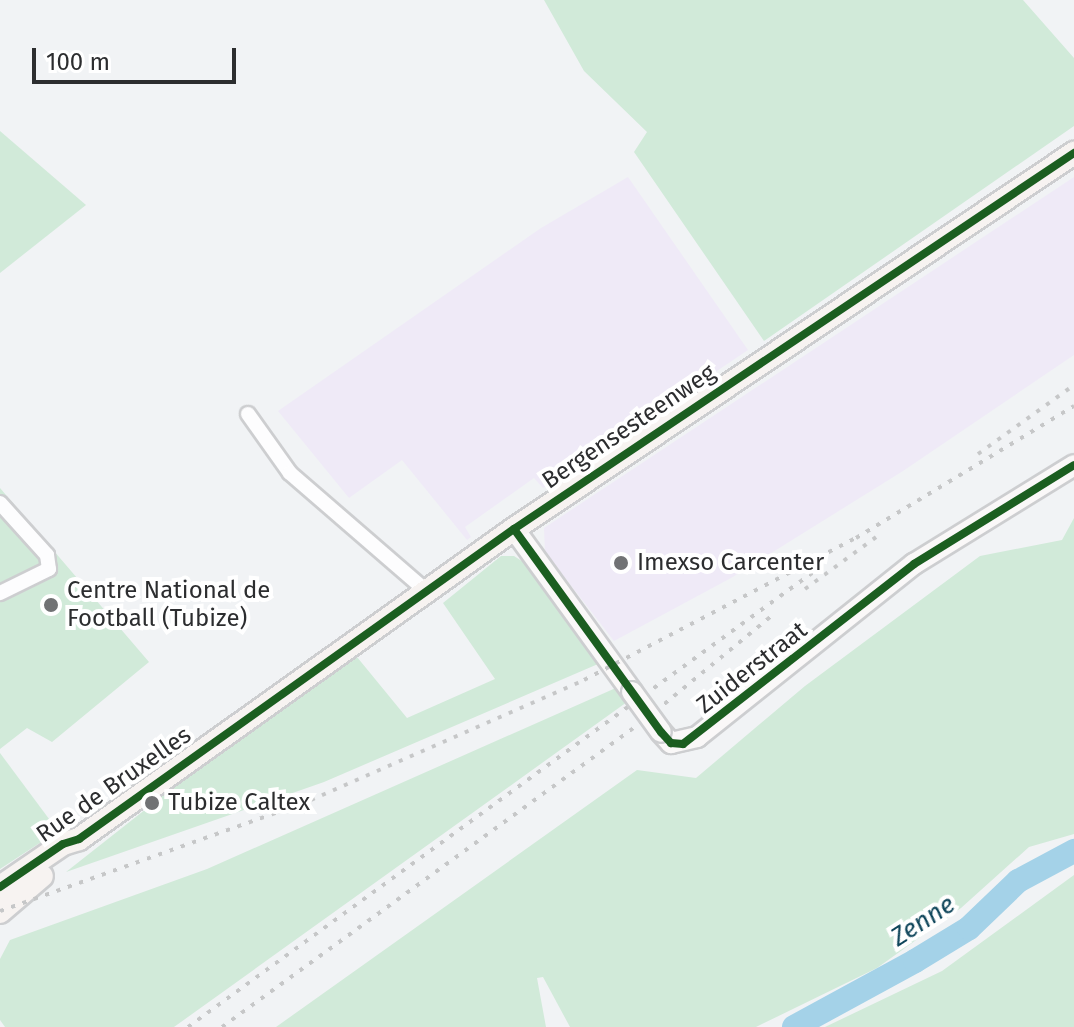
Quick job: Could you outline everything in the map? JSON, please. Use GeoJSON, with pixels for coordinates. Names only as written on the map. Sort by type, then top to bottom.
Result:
{"type":"FeatureCollection","features":[{"type":"Feature","properties":{"kind":"main road","name":"Bergensesteenweg"},"geometry":{"type":"LineString","coordinates":[[211,742],[514,529],[1074,153]]}},
{"type":"Feature","properties":{"kind":"main road","name":"Rue de Bruxelles"},"geometry":{"type":"LineString","coordinates":[[0,887],[63,844],[79,839],[211,742]]}},
{"type":"Feature","properties":{"kind":"main road","name":"Rue de Bruxelles"},"geometry":{"type":"LineString","coordinates":[[0,912],[70,855],[79,839]]}},
{"type":"Feature","properties":{"kind":"street"},"geometry":{"type":"LineString","coordinates":[[248,414],[290,473],[425,590]]}},
{"type":"Feature","properties":{"kind":"street","name":"Zuiderstraat"},"geometry":{"type":"LineString","coordinates":[[514,529],[671,743],[697,737],[914,564],[1074,465]]}},
{"type":"Feature","properties":{"kind":"street"},"geometry":{"type":"LineString","coordinates":[[0,503],[47,555],[49,569],[26,585],[0,593]]}},
{"type":"Feature","properties":{"kind":"shaded area"},"geometry":{"type":"Polygon","coordinates":[[[628,177],[748,350],[543,488],[534,478],[465,527],[471,537],[467,540],[402,460],[349,498],[278,411],[541,228],[628,177]]]}},
{"type":"Feature","properties":{"kind":"shaded area"},"geometry":{"type":"Polygon","coordinates":[[[1074,177],[1074,355],[903,471],[731,578],[614,641],[545,552],[544,528],[1074,177]]]}},
{"type":"Feature","properties":{"kind":"green space"},"geometry":{"type":"Polygon","coordinates":[[[544,0],[1023,0],[1074,58],[1074,126],[764,341],[634,152],[647,132],[584,71],[544,0]]]}},
{"type":"Feature","properties":{"kind":"green space"},"geometry":{"type":"Polygon","coordinates":[[[0,131],[86,205],[0,273],[0,131]]]}},
{"type":"Feature","properties":{"kind":"green space","name":"Centre National de Football (Tubize)"},"geometry":{"type":"Polygon","coordinates":[[[0,488],[149,662],[52,742],[27,728],[0,749],[0,488]]]}},
{"type":"Feature","properties":{"kind":"green space"},"geometry":{"type":"Polygon","coordinates":[[[1074,518],[1074,834],[1029,847],[961,908],[877,968],[756,1027],[570,1027],[543,977],[537,978],[546,1027],[276,1027],[637,770],[696,778],[805,686],[980,556],[1062,540],[1074,518]]]}},
{"type":"Feature","properties":{"kind":"green space"},"geometry":{"type":"Polygon","coordinates":[[[501,556],[514,556],[528,565],[598,664],[324,782],[66,872],[212,757],[357,657],[407,718],[495,679],[443,603],[501,556]]]}},
{"type":"Feature","properties":{"kind":"green space"},"geometry":{"type":"Polygon","coordinates":[[[618,687],[627,702],[174,1027],[5,1027],[0,1020],[0,959],[10,940],[207,869],[618,687]]]}},
{"type":"Feature","properties":{"kind":"green space"},"geometry":{"type":"Polygon","coordinates":[[[0,753],[58,831],[0,869],[0,753]]]}},
{"type":"Feature","properties":{"kind":"green space"},"geometry":{"type":"Polygon","coordinates":[[[1074,875],[1074,1027],[825,1027],[942,971],[1074,875]]]}},
{"type":"Feature","properties":{"kind":"waterway","name":"Zenne"},"geometry":{"type":"LineString","coordinates":[[794,1027],[969,928],[1018,881],[1074,851]]}},
{"type":"Feature","properties":{"kind":"railway"},"geometry":{"type":"LineString","coordinates":[[978,454],[1074,385]]}},
{"type":"Feature","properties":{"kind":"railway"},"geometry":{"type":"LineString","coordinates":[[0,911],[311,800],[584,680],[856,538],[1074,406]]}},
{"type":"Feature","properties":{"kind":"railway"},"geometry":{"type":"LineString","coordinates":[[805,589],[876,537]]}},
{"type":"Feature","properties":{"kind":"railway"},"geometry":{"type":"LineString","coordinates":[[188,1027],[812,573]]}},
{"type":"Feature","properties":{"kind":"railway"},"geometry":{"type":"LineString","coordinates":[[222,1027],[646,719],[775,613]]}},
{"type":"Feature","properties":{"kind":"cycle path"},"geometry":{"type":"LineString","coordinates":[[0,887],[63,844],[79,839],[514,529],[1074,153]]}},
{"type":"Feature","properties":{"kind":"cycle path"},"geometry":{"type":"LineString","coordinates":[[514,529],[661,732],[671,743],[683,744],[914,564],[1074,465]]}},
{"type":"Feature","properties":{"kind":"place","name":"Imexso Carcenter"},"geometry":{"type":"Point","coordinates":[621,563]}},
{"type":"Feature","properties":{"kind":"place","name":"Centre National de Football (Tubize)"},"geometry":{"type":"Point","coordinates":[51,605]}},
{"type":"Feature","properties":{"kind":"place","name":"Tubize Caltex"},"geometry":{"type":"Point","coordinates":[152,803]}}]}
